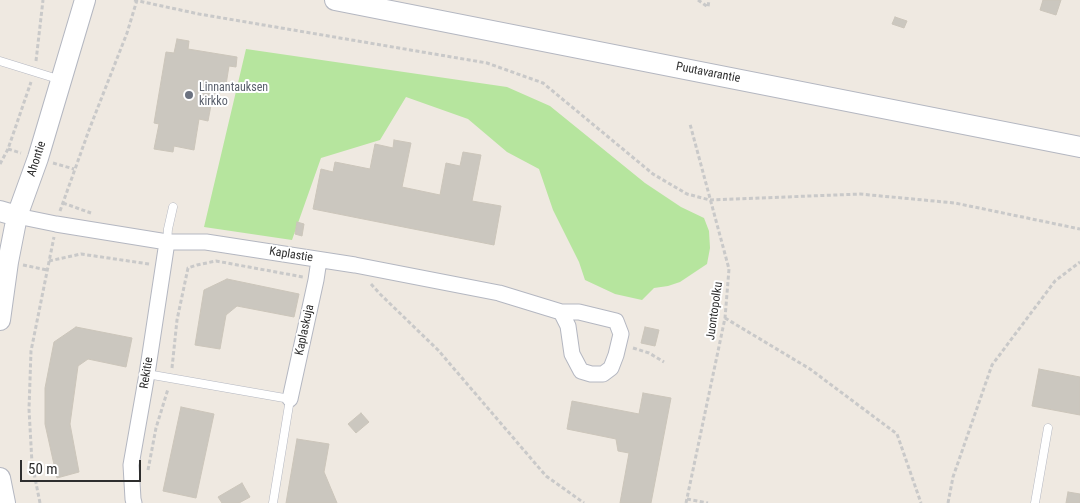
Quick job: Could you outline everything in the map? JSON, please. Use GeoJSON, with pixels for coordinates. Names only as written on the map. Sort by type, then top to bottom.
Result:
{"type":"FeatureCollection","features":[{"type":"Feature","properties":{"kind":"main road","name":"Ahontie"},"geometry":{"type":"LineString","coordinates":[[0,320],[8,262],[9,214],[38,158],[85,0]]}},
{"type":"Feature","properties":{"kind":"main road","name":"Puutavarantie"},"geometry":{"type":"LineString","coordinates":[[335,0],[1080,147]]}},
{"type":"Feature","properties":{"kind":"main road"},"geometry":{"type":"LineString","coordinates":[[0,478],[5,503]]}},
{"type":"Feature","properties":{"kind":"street","name":"Kaplastie"},"geometry":{"type":"LineString","coordinates":[[9,214],[56,224],[168,242],[206,242],[355,265],[499,293],[561,312],[579,312],[616,321],[621,334],[619,344],[610,368],[603,374],[591,374],[581,371],[572,354],[568,326],[561,312]]}},
{"type":"Feature","properties":{"kind":"street","name":"Rekitie"},"geometry":{"type":"LineString","coordinates":[[134,503],[131,465],[168,242]]}},
{"type":"Feature","properties":{"kind":"street","name":"Kaplaskuja"},"geometry":{"type":"LineString","coordinates":[[290,399],[319,260]]}},
{"type":"Feature","properties":{"kind":"lane"},"geometry":{"type":"LineString","coordinates":[[0,61],[61,80]]}},
{"type":"Feature","properties":{"kind":"lane"},"geometry":{"type":"LineString","coordinates":[[168,242],[168,229],[173,207]]}},
{"type":"Feature","properties":{"kind":"lane"},"geometry":{"type":"LineString","coordinates":[[147,374],[290,399],[273,503]]}},
{"type":"Feature","properties":{"kind":"lane"},"geometry":{"type":"LineString","coordinates":[[1035,503],[1048,428]]}},
{"type":"Feature","properties":{"kind":"path"},"geometry":{"type":"LineString","coordinates":[[40,503],[32,462],[29,409],[31,351],[56,224],[74,169],[127,33],[136,0],[199,14],[495,66],[543,83],[653,174],[687,194],[710,200],[860,194],[955,203],[1080,229]]}},
{"type":"Feature","properties":{"kind":"path"},"geometry":{"type":"LineString","coordinates":[[698,0],[708,7],[710,0]]}},
{"type":"Feature","properties":{"kind":"path","name":"Juontopolku"},"geometry":{"type":"LineString","coordinates":[[687,501],[725,318],[729,269],[690,124]]}},
{"type":"Feature","properties":{"kind":"path"},"geometry":{"type":"LineString","coordinates":[[49,261],[81,254],[188,268],[216,261],[316,280]]}},
{"type":"Feature","properties":{"kind":"path"},"geometry":{"type":"LineString","coordinates":[[948,503],[953,477],[992,365],[1055,281],[1080,262]]}},
{"type":"Feature","properties":{"kind":"path"},"geometry":{"type":"LineString","coordinates":[[355,265],[380,294],[438,350],[546,476],[584,503]]}},
{"type":"Feature","properties":{"kind":"path"},"geometry":{"type":"LineString","coordinates":[[148,478],[156,428],[171,379],[177,320],[188,268]]}},
{"type":"Feature","properties":{"kind":"path"},"geometry":{"type":"LineString","coordinates":[[725,318],[810,368],[897,434],[921,503]]}},
{"type":"Feature","properties":{"kind":"path"},"geometry":{"type":"LineString","coordinates":[[619,344],[649,353],[664,362]]}},
{"type":"Feature","properties":{"kind":"path"},"geometry":{"type":"LineString","coordinates":[[687,501],[708,503]]}},
{"type":"Feature","properties":{"kind":"green space"},"geometry":{"type":"Polygon","coordinates":[[[246,49],[507,87],[550,106],[645,183],[681,207],[704,218],[709,231],[710,248],[707,264],[680,282],[654,288],[642,300],[615,294],[585,280],[579,262],[553,210],[539,169],[507,152],[468,119],[406,97],[380,140],[321,158],[292,240],[204,227],[246,49]]]}},
{"type":"Feature","properties":{"kind":"building"},"geometry":{"type":"Polygon","coordinates":[[[1043,0],[1061,0],[1056,15],[1040,10],[1043,0]]]}},
{"type":"Feature","properties":{"kind":"building"},"geometry":{"type":"Polygon","coordinates":[[[895,17],[907,21],[904,28],[892,24],[895,17]]]}},
{"type":"Feature","properties":{"kind":"building","name":"Linnantauksen kirkko"},"geometry":{"type":"Polygon","coordinates":[[[177,39],[189,41],[188,49],[237,57],[236,67],[229,66],[225,91],[220,90],[218,101],[212,100],[208,121],[199,119],[194,150],[174,146],[173,152],[154,149],[159,124],[154,123],[166,52],[174,53],[177,39]]]}},
{"type":"Feature","properties":{"kind":"building"},"geometry":{"type":"Polygon","coordinates":[[[394,140],[411,143],[402,187],[440,195],[446,163],[460,166],[463,152],[481,155],[472,201],[501,206],[494,245],[313,209],[321,169],[333,172],[335,162],[370,169],[375,144],[393,148],[394,140]]]}},
{"type":"Feature","properties":{"kind":"building"},"geometry":{"type":"Polygon","coordinates":[[[297,222],[304,224],[302,236],[295,234],[297,222]]]}},
{"type":"Feature","properties":{"kind":"building"},"geometry":{"type":"Polygon","coordinates":[[[227,279],[299,294],[294,317],[237,306],[226,315],[220,349],[195,345],[204,290],[227,279]]]}},
{"type":"Feature","properties":{"kind":"building"},"geometry":{"type":"Polygon","coordinates":[[[76,327],[132,338],[126,367],[88,359],[78,366],[70,424],[79,472],[57,478],[45,424],[45,388],[54,342],[76,327]]]}},
{"type":"Feature","properties":{"kind":"building"},"geometry":{"type":"Polygon","coordinates":[[[645,327],[659,330],[655,346],[641,343],[645,327]]]}},
{"type":"Feature","properties":{"kind":"building"},"geometry":{"type":"Polygon","coordinates":[[[1039,369],[1080,377],[1080,415],[1032,406],[1039,369]]]}},
{"type":"Feature","properties":{"kind":"building"},"geometry":{"type":"Polygon","coordinates":[[[643,393],[671,398],[651,503],[620,503],[629,453],[618,451],[616,439],[567,429],[572,401],[639,414],[643,393]]]}},
{"type":"Feature","properties":{"kind":"building"},"geometry":{"type":"Polygon","coordinates":[[[181,407],[214,414],[196,498],[163,491],[181,407]]]}},
{"type":"Feature","properties":{"kind":"building"},"geometry":{"type":"Polygon","coordinates":[[[361,413],[369,422],[356,433],[348,424],[361,413]]]}},
{"type":"Feature","properties":{"kind":"building"},"geometry":{"type":"Polygon","coordinates":[[[297,439],[329,444],[324,472],[337,503],[286,503],[297,439]]]}},
{"type":"Feature","properties":{"kind":"building"},"geometry":{"type":"Polygon","coordinates":[[[242,483],[250,497],[239,503],[222,503],[218,497],[242,483]]]}},
{"type":"Feature","properties":{"kind":"building"},"geometry":{"type":"Polygon","coordinates":[[[1068,492],[1080,494],[1080,503],[1066,503],[1068,492]]]}},
{"type":"Feature","properties":{"kind":"place","name":"Linnantauksen kirkko"},"geometry":{"type":"Point","coordinates":[189,95]}}]}
